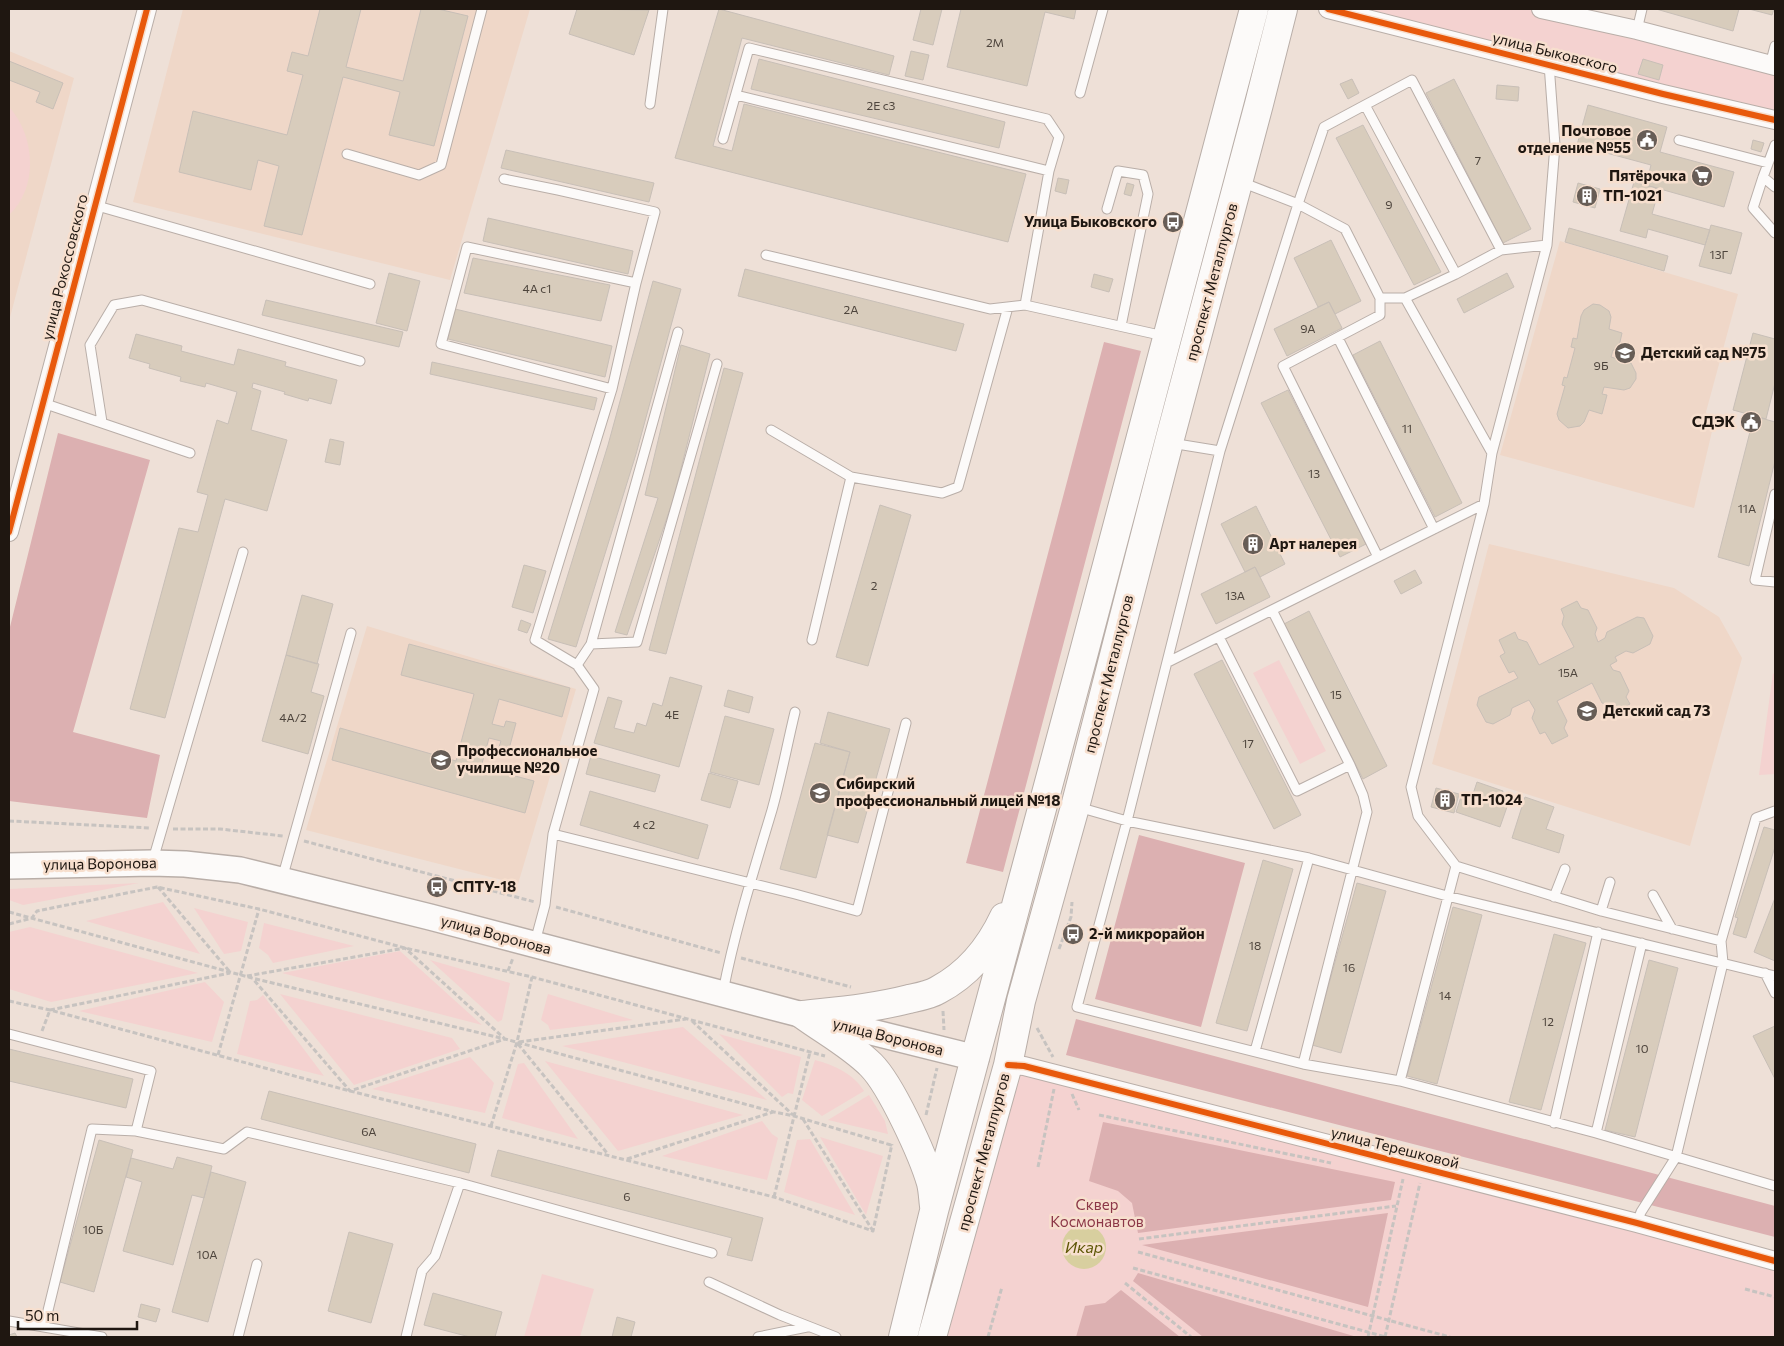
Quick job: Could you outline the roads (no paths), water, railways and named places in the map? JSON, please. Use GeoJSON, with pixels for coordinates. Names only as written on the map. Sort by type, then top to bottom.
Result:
{"type":"FeatureCollection","features":[{"type":"Feature","properties":{"kind":"main road","name":"проспект Металлургов"},"geometry":{"type":"LineString","coordinates":[[903,1337],[934,1211],[1254,9]]}},
{"type":"Feature","properties":{"kind":"main road","name":"проспект Металлургов"},"geometry":{"type":"LineString","coordinates":[[932,1337],[1008,1065],[1021,1002],[1075,806],[1283,9]]}},
{"type":"Feature","properties":{"kind":"main road","name":"улица Воронова"},"geometry":{"type":"LineString","coordinates":[[9,866],[152,863],[185,864],[240,870],[976,1058]]}},
{"type":"Feature","properties":{"kind":"main road"},"geometry":{"type":"LineString","coordinates":[[803,1015],[892,1004],[937,991],[964,972],[982,954],[1000,926],[1023,880]]}},
{"type":"Feature","properties":{"kind":"main road"},"geometry":{"type":"LineString","coordinates":[[803,1015],[873,1067],[892,1096],[918,1149],[931,1184],[934,1211]]}},
{"type":"Feature","properties":{"kind":"main road"},"geometry":{"type":"LineString","coordinates":[[976,1058],[1008,1065]]}},
{"type":"Feature","properties":{"kind":"street","name":"улица Рокоссовского"},"geometry":{"type":"LineString","coordinates":[[9,532],[147,9]]}},
{"type":"Feature","properties":{"kind":"street","name":"улица Быковского"},"geometry":{"type":"LineString","coordinates":[[1328,9],[1663,94],[1775,120]]}},
{"type":"Feature","properties":{"kind":"street"},"geometry":{"type":"LineString","coordinates":[[1541,9],[1567,12],[1772,66]]}},
{"type":"Feature","properties":{"kind":"street","name":"улица Терешковой"},"geometry":{"type":"LineString","coordinates":[[1008,1065],[1024,1066],[1775,1260]]}},
{"type":"Feature","properties":{"kind":"lane"},"geometry":{"type":"LineString","coordinates":[[347,154],[419,175],[441,164],[482,9]]}},
{"type":"Feature","properties":{"kind":"lane"},"geometry":{"type":"LineString","coordinates":[[650,104],[663,9]]}},
{"type":"Feature","properties":{"kind":"lane"},"geometry":{"type":"LineString","coordinates":[[1080,93],[1103,9]]}},
{"type":"Feature","properties":{"kind":"lane"},"geometry":{"type":"LineString","coordinates":[[1637,30],[1642,9]]}},
{"type":"Feature","properties":{"kind":"lane"},"geometry":{"type":"LineString","coordinates":[[1772,66],[1775,46]]}},
{"type":"Feature","properties":{"kind":"lane"},"geometry":{"type":"LineString","coordinates":[[723,139],[749,48],[1047,119],[1059,137],[1049,171],[1025,305]]}},
{"type":"Feature","properties":{"kind":"lane"},"geometry":{"type":"LineString","coordinates":[[1549,64],[1555,145],[1547,245],[1492,453],[1484,504],[1411,787],[1418,816],[1456,866],[1601,911],[1722,940]]}},
{"type":"Feature","properties":{"kind":"lane"},"geometry":{"type":"LineString","coordinates":[[1501,250],[1412,80],[1324,127],[1220,451],[1168,662],[1077,1007],[1303,1064],[1400,1081],[1596,1134],[1775,1186]]}},
{"type":"Feature","properties":{"kind":"lane"},"geometry":{"type":"LineString","coordinates":[[736,94],[1049,171]]}},
{"type":"Feature","properties":{"kind":"lane"},"geometry":{"type":"LineString","coordinates":[[1365,104],[1456,274]]}},
{"type":"Feature","properties":{"kind":"lane"},"geometry":{"type":"LineString","coordinates":[[1679,140],[1768,163]]}},
{"type":"Feature","properties":{"kind":"lane"},"geometry":{"type":"LineString","coordinates":[[1775,145],[1753,208],[1775,233]]}},
{"type":"Feature","properties":{"kind":"lane"},"geometry":{"type":"LineString","coordinates":[[1106,209],[1118,171],[1143,175],[1148,194],[1121,326]]}},
{"type":"Feature","properties":{"kind":"lane"},"geometry":{"type":"LineString","coordinates":[[1763,176],[1775,187]]}},
{"type":"Feature","properties":{"kind":"lane"},"geometry":{"type":"LineString","coordinates":[[504,179],[655,212],[636,282],[612,389],[535,640],[576,665],[594,689],[553,834],[545,905],[535,945]]}},
{"type":"Feature","properties":{"kind":"lane"},"geometry":{"type":"LineString","coordinates":[[1239,181],[1298,204],[1345,229],[1380,298],[1380,315],[1283,366],[1378,557]]}},
{"type":"Feature","properties":{"kind":"lane"},"geometry":{"type":"LineString","coordinates":[[94,205],[370,284]]}},
{"type":"Feature","properties":{"kind":"lane"},"geometry":{"type":"LineString","coordinates":[[1380,298],[1405,298],[1501,250],[1547,245]]}},
{"type":"Feature","properties":{"kind":"lane"},"geometry":{"type":"LineString","coordinates":[[612,389],[441,344],[467,247],[636,282]]}},
{"type":"Feature","properties":{"kind":"lane"},"geometry":{"type":"LineString","coordinates":[[766,255],[990,309],[1025,305],[1168,337]]}},
{"type":"Feature","properties":{"kind":"lane"},"geometry":{"type":"LineString","coordinates":[[1405,298],[1492,453]]}},
{"type":"Feature","properties":{"kind":"lane"},"geometry":{"type":"LineString","coordinates":[[102,422],[90,345],[114,305],[142,300],[360,361]]}},
{"type":"Feature","properties":{"kind":"lane"},"geometry":{"type":"LineString","coordinates":[[771,430],[852,477],[942,493],[958,486],[1008,307]]}},
{"type":"Feature","properties":{"kind":"lane"},"geometry":{"type":"LineString","coordinates":[[576,665],[591,644],[678,332]]}},
{"type":"Feature","properties":{"kind":"lane"},"geometry":{"type":"LineString","coordinates":[[1338,338],[1434,529]]}},
{"type":"Feature","properties":{"kind":"lane"},"geometry":{"type":"LineString","coordinates":[[591,644],[637,642],[717,364]]}},
{"type":"Feature","properties":{"kind":"lane"},"geometry":{"type":"LineString","coordinates":[[43,402],[190,453]]}},
{"type":"Feature","properties":{"kind":"lane"},"geometry":{"type":"LineString","coordinates":[[1169,442],[1220,451]]}},
{"type":"Feature","properties":{"kind":"lane"},"geometry":{"type":"LineString","coordinates":[[812,640],[852,477]]}},
{"type":"Feature","properties":{"kind":"lane"},"geometry":{"type":"LineString","coordinates":[[1775,494],[1755,580],[1775,582]]}},
{"type":"Feature","properties":{"kind":"lane"},"geometry":{"type":"LineString","coordinates":[[1168,662],[1484,504]]}},
{"type":"Feature","properties":{"kind":"lane"},"geometry":{"type":"LineString","coordinates":[[152,863],[243,552]]}},
{"type":"Feature","properties":{"kind":"lane"},"geometry":{"type":"LineString","coordinates":[[1272,610],[1350,764],[1363,795],[1367,812],[1303,1064]]}},
{"type":"Feature","properties":{"kind":"lane"},"geometry":{"type":"LineString","coordinates":[[282,880],[350,633]]}},
{"type":"Feature","properties":{"kind":"lane"},"geometry":{"type":"LineString","coordinates":[[1219,637],[1297,791],[1350,764]]}},
{"type":"Feature","properties":{"kind":"lane"},"geometry":{"type":"LineString","coordinates":[[723,994],[730,955],[772,808],[795,712]]}},
{"type":"Feature","properties":{"kind":"lane"},"geometry":{"type":"LineString","coordinates":[[553,834],[857,911],[906,723]]}},
{"type":"Feature","properties":{"kind":"lane"},"geometry":{"type":"LineString","coordinates":[[1075,806],[1127,821],[1309,858],[1447,896],[1775,976]]}},
{"type":"Feature","properties":{"kind":"lane"},"geometry":{"type":"LineString","coordinates":[[1637,1223],[1641,1212],[1676,1157],[1723,963],[1722,940],[1756,818],[1775,811]]}},
{"type":"Feature","properties":{"kind":"lane"},"geometry":{"type":"LineString","coordinates":[[1255,1051],[1309,858]]}},
{"type":"Feature","properties":{"kind":"lane"},"geometry":{"type":"LineString","coordinates":[[1400,1081],[1456,866]]}},
{"type":"Feature","properties":{"kind":"lane"},"geometry":{"type":"LineString","coordinates":[[1554,897],[1565,869]]}},
{"type":"Feature","properties":{"kind":"lane"},"geometry":{"type":"LineString","coordinates":[[1601,911],[1610,882]]}},
{"type":"Feature","properties":{"kind":"lane"},"geometry":{"type":"LineString","coordinates":[[1653,895],[1672,929]]}},
{"type":"Feature","properties":{"kind":"lane"},"geometry":{"type":"LineString","coordinates":[[1554,1123],[1598,932]]}},
{"type":"Feature","properties":{"kind":"lane"},"geometry":{"type":"LineString","coordinates":[[1596,1134],[1642,943]]}},
{"type":"Feature","properties":{"kind":"lane"},"geometry":{"type":"LineString","coordinates":[[1765,973],[1775,993]]}},
{"type":"Feature","properties":{"kind":"lane"},"geometry":{"type":"LineString","coordinates":[[9,1034],[151,1071],[136,1131]]}},
{"type":"Feature","properties":{"kind":"lane"},"geometry":{"type":"LineString","coordinates":[[44,1327],[92,1129],[136,1131],[224,1149],[246,1132],[460,1183],[712,1253]]}},
{"type":"Feature","properties":{"kind":"lane"},"geometry":{"type":"LineString","coordinates":[[406,1337],[422,1272],[435,1256],[460,1183]]}},
{"type":"Feature","properties":{"kind":"lane"},"geometry":{"type":"LineString","coordinates":[[238,1337],[257,1264]]}},
{"type":"Feature","properties":{"kind":"lane"},"geometry":{"type":"LineString","coordinates":[[709,1282],[808,1327],[835,1337]]}},
{"type":"Feature","properties":{"kind":"lane"},"geometry":{"type":"LineString","coordinates":[[9,1321],[70,1334],[102,1337]]}},
{"type":"Feature","properties":{"kind":"lane"},"geometry":{"type":"LineString","coordinates":[[758,1337],[808,1327]]}},
{"type":"Feature","properties":{"kind":"water","name":"Икар"},"geometry":{"type":"Polygon","coordinates":[[[1084,1225],[1096,1229],[1102,1235],[1106,1247],[1102,1259],[1096,1265],[1084,1269],[1072,1265],[1066,1259],[1062,1247],[1066,1235],[1072,1229],[1084,1225]]]}},
{"type":"Feature","properties":{"kind":"place","name":"Почтовое отделение №55"},"geometry":{"type":"Point","coordinates":[1647,140]}},
{"type":"Feature","properties":{"kind":"place","name":"Пятёрочка"},"geometry":{"type":"Point","coordinates":[1702,176]}},
{"type":"Feature","properties":{"kind":"place","name":"ТП-1021"},"geometry":{"type":"Point","coordinates":[1587,196]}},
{"type":"Feature","properties":{"kind":"place","name":"Улица Быковского"},"geometry":{"type":"Point","coordinates":[1173,222]}},
{"type":"Feature","properties":{"kind":"place","name":"Детский сад №75"},"geometry":{"type":"Point","coordinates":[1625,353]}},
{"type":"Feature","properties":{"kind":"place","name":"СДЭК"},"geometry":{"type":"Point","coordinates":[1751,422]}},
{"type":"Feature","properties":{"kind":"place","name":"Арт налерея"},"geometry":{"type":"Point","coordinates":[1253,544]}},
{"type":"Feature","properties":{"kind":"place","name":"Детский сад 73"},"geometry":{"type":"Point","coordinates":[1587,711]}},
{"type":"Feature","properties":{"kind":"place","name":"Профессиональное училище №20"},"geometry":{"type":"Point","coordinates":[441,760]}},
{"type":"Feature","properties":{"kind":"place","name":"Сибирский профессиональный лицей №18"},"geometry":{"type":"Point","coordinates":[820,793]}},
{"type":"Feature","properties":{"kind":"place","name":"ТП-1024"},"geometry":{"type":"Point","coordinates":[1445,800]}},
{"type":"Feature","properties":{"kind":"place","name":"СПТУ-18"},"geometry":{"type":"Point","coordinates":[437,887]}},
{"type":"Feature","properties":{"kind":"place","name":"2-й микрорайон"},"geometry":{"type":"Point","coordinates":[1073,934]}},
{"type":"Feature","properties":{"kind":"park label","name":"Сквер Космонавтов"},"geometry":{"type":"Point","coordinates":[1097,1214]}}]}
